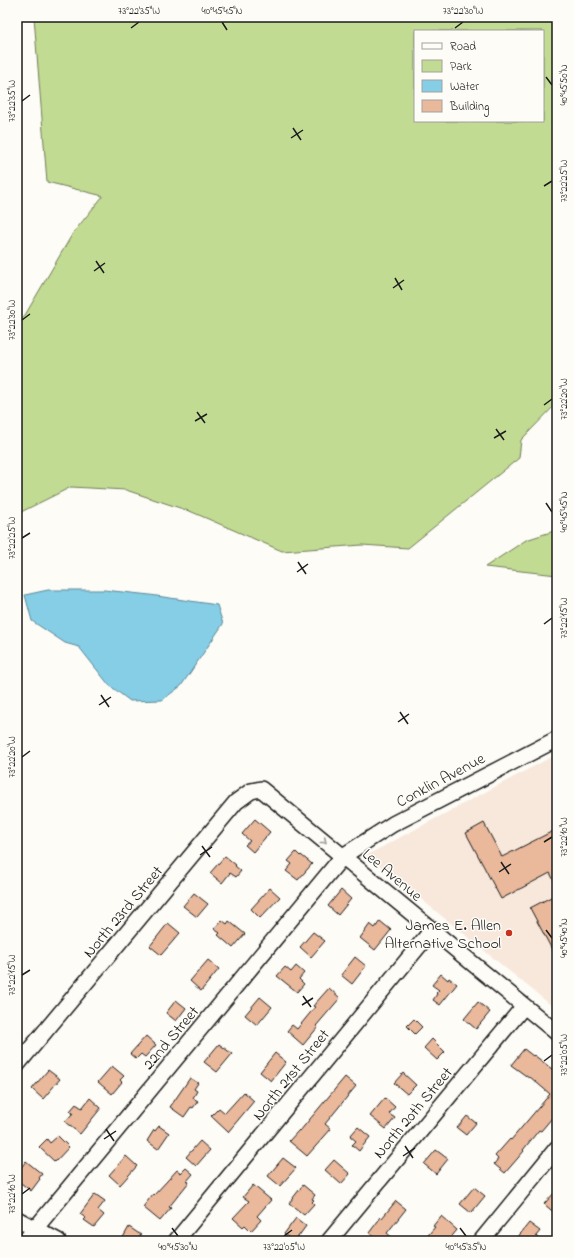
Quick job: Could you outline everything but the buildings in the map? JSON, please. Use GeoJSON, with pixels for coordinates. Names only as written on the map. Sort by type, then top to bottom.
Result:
{"type":"FeatureCollection","features":[{"type":"Feature","properties":{"kind":"street","name":"Conklin Avenue"},"geometry":{"type":"LineString","coordinates":[[343,856],[393,824],[557,739]]}},
{"type":"Feature","properties":{"kind":"street","name":"Lee Avenue"},"geometry":{"type":"LineString","coordinates":[[261,789],[557,1033]]}},
{"type":"Feature","properties":{"kind":"street","name":"North 23rd Street"},"geometry":{"type":"LineString","coordinates":[[17,1065],[236,802],[242,796],[251,791],[261,789]]}},
{"type":"Feature","properties":{"kind":"street","name":"22nd Street"},"geometry":{"type":"LineString","coordinates":[[25,1241],[343,856]]}},
{"type":"Feature","properties":{"kind":"street","name":"North 21st Street"},"geometry":{"type":"LineString","coordinates":[[176,1241],[432,930]]}},
{"type":"Feature","properties":{"kind":"street","name":"North 20th Street"},"geometry":{"type":"LineString","coordinates":[[329,1241],[524,1006]]}},
{"type":"Feature","properties":{"kind":"street"},"geometry":{"type":"LineString","coordinates":[[481,1241],[557,1148]]}},
{"type":"Feature","properties":{"kind":"street"},"geometry":{"type":"LineString","coordinates":[[17,1219],[58,1241]]}},
{"type":"Feature","properties":{"kind":"shaded area","name":"James E. Allen Alternative School"},"geometry":{"type":"Polygon","coordinates":[[[557,754],[557,1010],[367,855],[557,754]]]}},
{"type":"Feature","properties":{"kind":"green space"},"geometry":{"type":"Polygon","coordinates":[[[34,17],[557,17],[557,403],[521,440],[519,458],[408,548],[362,545],[282,551],[192,512],[126,490],[71,487],[17,514],[17,333],[21,322],[73,233],[103,196],[47,182],[34,17]]]}},
{"type":"Feature","properties":{"kind":"green space"},"geometry":{"type":"Polygon","coordinates":[[[557,530],[557,575],[485,567],[526,540],[557,530]]]}},
{"type":"Feature","properties":{"kind":"water"},"geometry":{"type":"Polygon","coordinates":[[[48,590],[104,590],[217,605],[223,624],[181,686],[162,700],[130,701],[109,685],[79,647],[65,643],[32,621],[25,595],[48,590]]]}},
{"type":"Feature","properties":{"kind":"place","name":"James E. Allen Alternative School"},"geometry":{"type":"Point","coordinates":[509,933]}}]}
